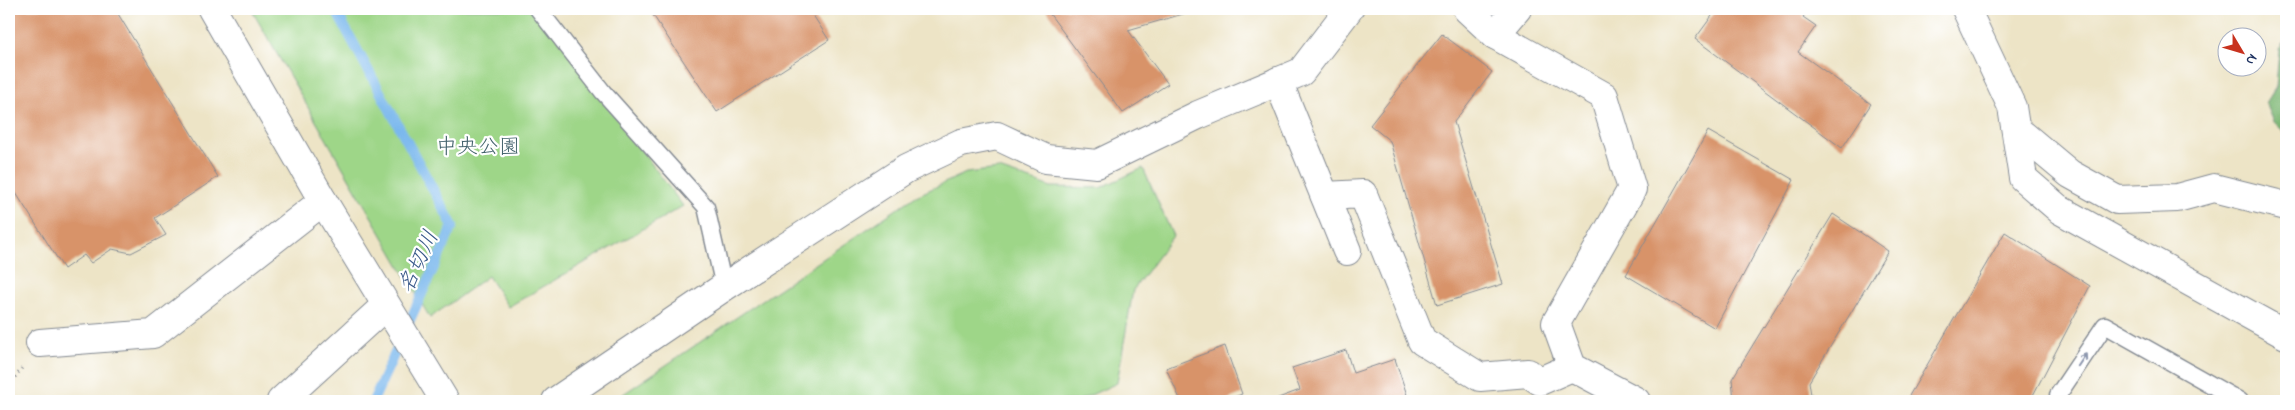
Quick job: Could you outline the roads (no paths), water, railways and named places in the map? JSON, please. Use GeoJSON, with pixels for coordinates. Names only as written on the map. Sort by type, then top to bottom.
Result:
{"type":"FeatureCollection","features":[{"type":"Feature","properties":{"kind":"street"},"geometry":{"type":"LineString","coordinates":[[212,9],[323,202],[445,401]]}},
{"type":"Feature","properties":{"kind":"street"},"geometry":{"type":"LineString","coordinates":[[556,401],[724,287],[906,169],[961,142],[998,136],[1046,159],[1097,164],[1198,115],[1301,72],[1350,9]]}},
{"type":"Feature","properties":{"kind":"street"},"geometry":{"type":"LineString","coordinates":[[1467,9],[1495,35],[1604,96],[1632,189],[1556,323],[1572,367],[1636,401]]}},
{"type":"Feature","properties":{"kind":"street"},"geometry":{"type":"LineString","coordinates":[[1495,35],[1517,9]]}},
{"type":"Feature","properties":{"kind":"street"},"geometry":{"type":"LineString","coordinates":[[1966,9],[2012,107],[2023,178],[2060,210],[2286,335]]}},
{"type":"Feature","properties":{"kind":"street"},"geometry":{"type":"LineString","coordinates":[[1278,81],[1347,251]]}},
{"type":"Feature","properties":{"kind":"street"},"geometry":{"type":"LineString","coordinates":[[2016,129],[2070,174],[2117,200],[2177,198],[2214,188],[2286,206]]}},
{"type":"Feature","properties":{"kind":"street"},"geometry":{"type":"LineString","coordinates":[[1325,196],[1363,194],[1422,342],[1480,377],[1528,373],[1540,381],[1572,367]]}},
{"type":"Feature","properties":{"kind":"street"},"geometry":{"type":"LineString","coordinates":[[40,343],[153,334],[323,202]]}},
{"type":"Feature","properties":{"kind":"street"},"geometry":{"type":"LineString","coordinates":[[281,401],[388,310]]}},
{"type":"Feature","properties":{"kind":"lane"},"geometry":{"type":"LineString","coordinates":[[538,9],[603,92],[706,207],[724,287]]}},
{"type":"Feature","properties":{"kind":"lane"},"geometry":{"type":"LineString","coordinates":[[2059,401],[2058,394],[2105,325],[2240,401]]}},
{"type":"Feature","properties":{"kind":"waterway","name":"名切川"},"geometry":{"type":"LineString","coordinates":[[335,9],[453,226],[373,401]]}},
{"type":"Feature","properties":{"kind":"park label","name":"中央公園"},"geometry":{"type":"Point","coordinates":[478,146]}}]}
